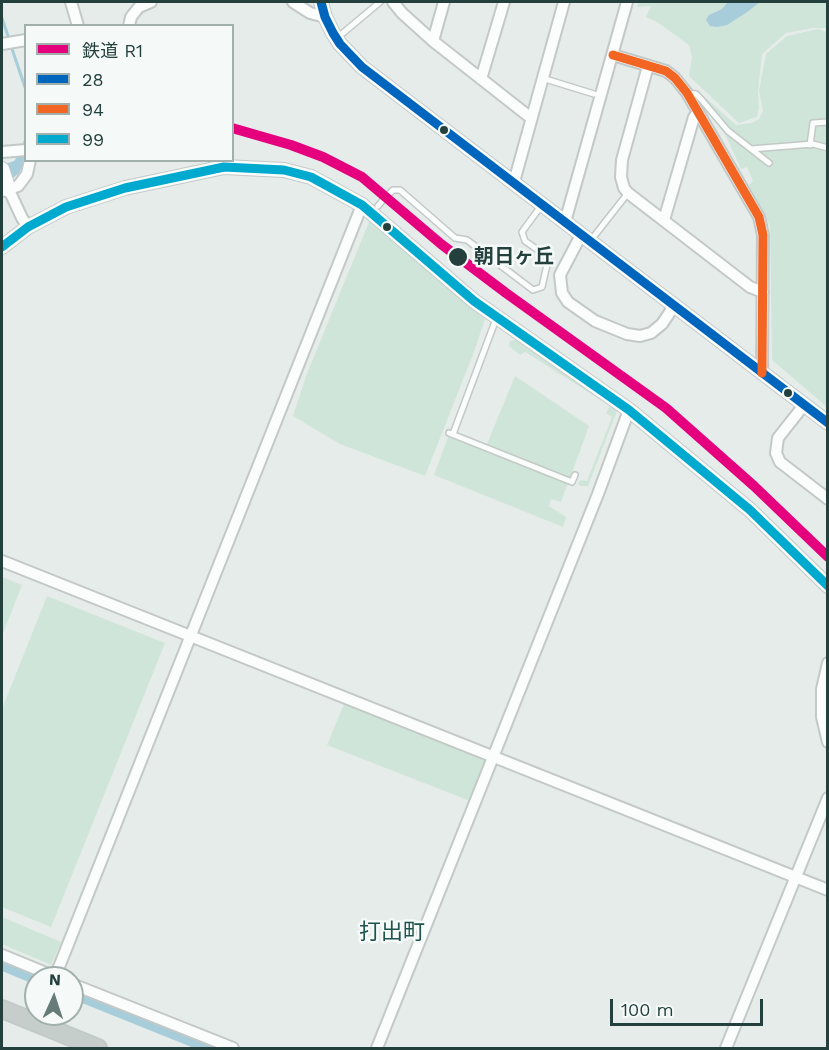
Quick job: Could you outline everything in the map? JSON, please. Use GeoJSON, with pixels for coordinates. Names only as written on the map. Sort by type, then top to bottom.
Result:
{"type":"FeatureCollection","features":[{"type":"Feature","properties":{"kind":"highway"},"geometry":{"type":"LineString","coordinates":[[2,1009],[98,1048]]}},
{"type":"Feature","properties":{"kind":"street"},"geometry":{"type":"LineString","coordinates":[[71,2],[77,24]]}},
{"type":"Feature","properties":{"kind":"street"},"geometry":{"type":"LineString","coordinates":[[129,24],[131,17],[139,7],[151,2]]}},
{"type":"Feature","properties":{"kind":"street"},"geometry":{"type":"LineString","coordinates":[[293,2],[310,13],[325,17]]}},
{"type":"Feature","properties":{"kind":"street"},"geometry":{"type":"LineString","coordinates":[[321,2],[325,17],[340,44],[362,67],[565,222],[588,235],[674,306],[828,423]]}},
{"type":"Feature","properties":{"kind":"street"},"geometry":{"type":"LineString","coordinates":[[393,2],[433,41],[531,118]]}},
{"type":"Feature","properties":{"kind":"street"},"geometry":{"type":"LineString","coordinates":[[433,41],[444,2]]}},
{"type":"Feature","properties":{"kind":"street"},"geometry":{"type":"LineString","coordinates":[[481,79],[504,2]]}},
{"type":"Feature","properties":{"kind":"street"},"geometry":{"type":"LineString","coordinates":[[514,182],[564,2]]}},
{"type":"Feature","properties":{"kind":"street"},"geometry":{"type":"LineString","coordinates":[[565,222],[627,2]]}},
{"type":"Feature","properties":{"kind":"street"},"geometry":{"type":"LineString","coordinates":[[2,44],[24,40]]}},
{"type":"Feature","properties":{"kind":"street"},"geometry":{"type":"LineString","coordinates":[[613,55],[666,71],[675,78],[687,93],[759,217],[763,235],[762,373]]}},
{"type":"Feature","properties":{"kind":"street"},"geometry":{"type":"LineString","coordinates":[[648,66],[622,160],[621,177],[624,188],[750,287],[763,292]]}},
{"type":"Feature","properties":{"kind":"street"},"geometry":{"type":"LineString","coordinates":[[664,220],[694,117],[698,112]]}},
{"type":"Feature","properties":{"kind":"street"},"geometry":{"type":"LineString","coordinates":[[2,152],[22,150]]}},
{"type":"Feature","properties":{"kind":"street"},"geometry":{"type":"LineString","coordinates":[[5,183],[18,186],[23,180],[29,162]]}},
{"type":"Feature","properties":{"kind":"street"},"geometry":{"type":"LineString","coordinates":[[2,247],[28,226],[82,200],[223,164],[284,170],[311,177],[362,206],[474,301],[629,410],[750,510],[828,586]]}},
{"type":"Feature","properties":{"kind":"street"},"geometry":{"type":"LineString","coordinates":[[5,183],[21,218],[28,226]]}},
{"type":"Feature","properties":{"kind":"street"},"geometry":{"type":"LineString","coordinates":[[60,966],[362,206]]}},
{"type":"Feature","properties":{"kind":"street"},"geometry":{"type":"LineString","coordinates":[[588,235],[560,275],[562,292],[568,302],[595,321],[627,334],[640,336],[651,333],[657,328],[674,306]]}},
{"type":"Feature","properties":{"kind":"street"},"geometry":{"type":"LineString","coordinates":[[804,405],[778,438],[776,453],[780,462],[828,499]]}},
{"type":"Feature","properties":{"kind":"street"},"geometry":{"type":"LineString","coordinates":[[377,1048],[595,502],[629,410]]}},
{"type":"Feature","properties":{"kind":"street"},"geometry":{"type":"LineString","coordinates":[[2,561],[828,890]]}},
{"type":"Feature","properties":{"kind":"street"},"geometry":{"type":"LineString","coordinates":[[828,663],[822,698],[825,736],[828,742]]}},
{"type":"Feature","properties":{"kind":"street"},"geometry":{"type":"LineString","coordinates":[[726,1048],[794,876],[828,798]]}},
{"type":"Feature","properties":{"kind":"street"},"geometry":{"type":"LineString","coordinates":[[2,955],[29,966]]}},
{"type":"Feature","properties":{"kind":"street"},"geometry":{"type":"LineString","coordinates":[[84,989],[233,1048]]}},
{"type":"Feature","properties":{"kind":"lane"},"geometry":{"type":"LineString","coordinates":[[343,33],[380,2]]}},
{"type":"Feature","properties":{"kind":"lane"},"geometry":{"type":"LineString","coordinates":[[542,78],[594,94]]}},
{"type":"Feature","properties":{"kind":"lane"},"geometry":{"type":"LineString","coordinates":[[687,93],[696,94],[728,131],[769,163]]}},
{"type":"Feature","properties":{"kind":"lane"},"geometry":{"type":"LineString","coordinates":[[810,145],[813,123],[828,122]]}},
{"type":"Feature","properties":{"kind":"lane"},"geometry":{"type":"LineString","coordinates":[[751,149],[810,145],[828,148]]}},
{"type":"Feature","properties":{"kind":"lane"},"geometry":{"type":"LineString","coordinates":[[390,193],[393,190],[400,190],[454,238],[467,240],[533,290],[542,287],[548,260],[545,255],[525,241],[522,232],[542,204]]}},
{"type":"Feature","properties":{"kind":"lane"},"geometry":{"type":"LineString","coordinates":[[588,235],[628,193]]}},
{"type":"Feature","properties":{"kind":"lane"},"geometry":{"type":"LineString","coordinates":[[378,206],[383,200]]}},
{"type":"Feature","properties":{"kind":"lane"},"geometry":{"type":"LineString","coordinates":[[497,317],[451,434],[572,482],[574,475]]}},
{"type":"Feature","properties":{"kind":"green space"},"geometry":{"type":"Polygon","coordinates":[[[638,2],[827,2],[827,28],[786,33],[762,54],[757,117],[739,123],[689,76],[692,57],[689,45],[657,22],[646,17],[651,6],[637,7],[638,2]]]}},
{"type":"Feature","properties":{"kind":"green space"},"geometry":{"type":"Polygon","coordinates":[[[818,29],[827,32],[827,407],[772,360],[770,226],[749,185],[753,181],[747,167],[741,169],[725,134],[690,90],[697,90],[736,125],[752,123],[759,119],[763,111],[759,91],[766,54],[787,36],[818,29]]]}},
{"type":"Feature","properties":{"kind":"green space"},"geometry":{"type":"Polygon","coordinates":[[[369,222],[485,319],[425,476],[340,444],[293,416],[306,376],[369,222]]]}},
{"type":"Feature","properties":{"kind":"green space"},"geometry":{"type":"Polygon","coordinates":[[[516,340],[609,405],[527,353],[520,355],[509,346],[510,341],[516,340]]]}},
{"type":"Feature","properties":{"kind":"green space"},"geometry":{"type":"Polygon","coordinates":[[[515,376],[589,426],[570,478],[487,444],[515,376]]]}},
{"type":"Feature","properties":{"kind":"green space"},"geometry":{"type":"Polygon","coordinates":[[[610,406],[617,411],[588,486],[580,486],[578,483],[581,480],[587,481],[612,417],[606,413],[610,406]]]}},
{"type":"Feature","properties":{"kind":"green space"},"geometry":{"type":"Polygon","coordinates":[[[448,437],[568,483],[561,502],[551,499],[549,506],[566,517],[563,527],[434,475],[448,437]]]}},
{"type":"Feature","properties":{"kind":"green space"},"geometry":{"type":"Polygon","coordinates":[[[2,577],[22,585],[2,636],[2,577]]]}},
{"type":"Feature","properties":{"kind":"green space"},"geometry":{"type":"Polygon","coordinates":[[[47,596],[165,643],[51,927],[2,907],[2,709],[47,596]]]}},
{"type":"Feature","properties":{"kind":"green space"},"geometry":{"type":"Polygon","coordinates":[[[344,704],[350,704],[484,759],[486,761],[470,801],[327,745],[344,704]]]}},
{"type":"Feature","properties":{"kind":"green space"},"geometry":{"type":"Polygon","coordinates":[[[2,917],[61,942],[51,965],[2,944],[2,917]]]}},
{"type":"Feature","properties":{"kind":"water"},"geometry":{"type":"Polygon","coordinates":[[[728,2],[760,2],[727,25],[710,26],[706,20],[709,15],[722,9],[728,2]]]}},
{"type":"Feature","properties":{"kind":"water"},"geometry":{"type":"Polygon","coordinates":[[[18,156],[24,157],[19,173],[2,183],[2,165],[14,161],[18,156]]]}},
{"type":"Feature","properties":{"kind":"water"},"geometry":{"type":"Polygon","coordinates":[[[2,959],[24,968],[24,980],[2,971],[2,959]]]}},
{"type":"Feature","properties":{"kind":"water"},"geometry":{"type":"Polygon","coordinates":[[[84,992],[225,1048],[194,1048],[84,1004],[84,992]]]}},
{"type":"Feature","properties":{"kind":"waterway"},"geometry":{"type":"LineString","coordinates":[[2,18],[9,39]]}},
{"type":"Feature","properties":{"kind":"waterway"},"geometry":{"type":"LineString","coordinates":[[11,46],[24,84]]}},
{"type":"Feature","properties":{"kind":"waterway"},"geometry":{"type":"LineString","coordinates":[[18,160],[24,144]]}},
{"type":"Feature","properties":{"kind":"rail line","name":"R1"},"geometry":{"type":"LineString","coordinates":[[234,129],[323,157],[362,177],[441,244],[666,408],[754,486],[828,557]]}},
{"type":"Feature","properties":{"kind":"transit line","name":"28"},"geometry":{"type":"LineString","coordinates":[[321,2],[333,33],[340,44],[362,67],[828,423]]}},
{"type":"Feature","properties":{"kind":"transit line","name":"94"},"geometry":{"type":"LineString","coordinates":[[613,55],[666,71],[675,78],[687,93],[759,217],[763,235],[762,373]]}},
{"type":"Feature","properties":{"kind":"transit line","name":"99"},"geometry":{"type":"LineString","coordinates":[[2,247],[28,227],[66,207],[125,188],[224,167],[284,170],[311,177],[362,205],[474,301],[629,410],[750,510],[828,586]]}},
{"type":"Feature","properties":{"kind":"place","name":"朝日ヶ丘"},"geometry":{"type":"Point","coordinates":[458,257]}},
{"type":"Feature","properties":{"kind":"district","name":"打出町"},"geometry":{"type":"Point","coordinates":[392,933]}}]}
